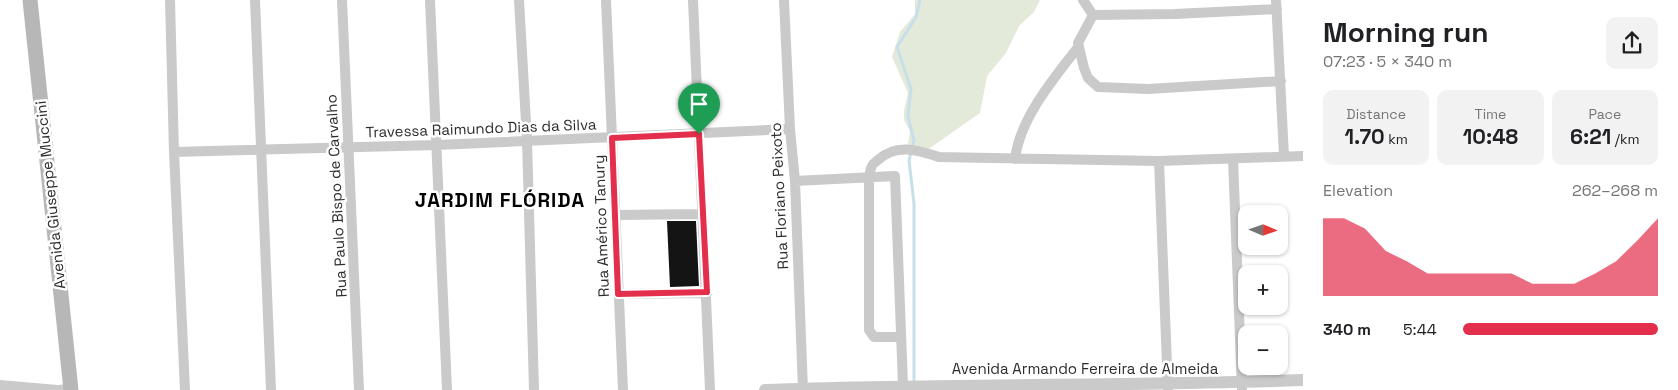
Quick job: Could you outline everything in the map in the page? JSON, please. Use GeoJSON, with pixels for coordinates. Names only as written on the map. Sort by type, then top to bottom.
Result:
{"type":"FeatureCollection","features":[{"type":"Feature","properties":{"kind":"main road","name":"Avenida Giuseppe Muccini"},"geometry":{"type":"LineString","coordinates":[[30,0],[71,390]]}},
{"type":"Feature","properties":{"kind":"street"},"geometry":{"type":"LineString","coordinates":[[170,0],[174,152],[185,390]]}},
{"type":"Feature","properties":{"kind":"street"},"geometry":{"type":"LineString","coordinates":[[255,0],[271,390]]}},
{"type":"Feature","properties":{"kind":"street","name":"Rua Paulo Bispo de Carvalho"},"geometry":{"type":"LineString","coordinates":[[342,0],[359,390]]}},
{"type":"Feature","properties":{"kind":"street"},"geometry":{"type":"LineString","coordinates":[[430,0],[447,390]]}},
{"type":"Feature","properties":{"kind":"street"},"geometry":{"type":"LineString","coordinates":[[519,0],[527,140],[534,390]]}},
{"type":"Feature","properties":{"kind":"street","name":"Rua Américo Tanury"},"geometry":{"type":"LineString","coordinates":[[606,0],[622,390]]}},
{"type":"Feature","properties":{"kind":"street"},"geometry":{"type":"LineString","coordinates":[[693,0],[710,390]]}},
{"type":"Feature","properties":{"kind":"street","name":"Rua Floriano Peixoto"},"geometry":{"type":"LineString","coordinates":[[784,0],[803,389]]}},
{"type":"Feature","properties":{"kind":"street"},"geometry":{"type":"LineString","coordinates":[[1083,0],[1093,15]]}},
{"type":"Feature","properties":{"kind":"street"},"geometry":{"type":"LineString","coordinates":[[1093,15],[1175,14],[1276,4],[1284,156]]}},
{"type":"Feature","properties":{"kind":"street"},"geometry":{"type":"LineString","coordinates":[[1093,15],[1078,43],[1088,78],[1098,88],[1148,90],[1281,82]]}},
{"type":"Feature","properties":{"kind":"street"},"geometry":{"type":"LineString","coordinates":[[1014,159],[1021,133],[1031,114],[1055,76],[1079,46]]}},
{"type":"Feature","properties":{"kind":"street","name":"Travessa Raimundo Dias da Silva"},"geometry":{"type":"LineString","coordinates":[[174,152],[437,145],[790,129]]}},
{"type":"Feature","properties":{"kind":"street"},"geometry":{"type":"LineString","coordinates":[[901,337],[874,337],[869,330],[869,178],[872,166],[893,150],[906,149],[939,157],[1014,159],[1159,161],[1303,156]]}},
{"type":"Feature","properties":{"kind":"street"},"geometry":{"type":"LineString","coordinates":[[1233,159],[1242,386]]}},
{"type":"Feature","properties":{"kind":"street"},"geometry":{"type":"LineString","coordinates":[[1159,161],[1168,387]]}},
{"type":"Feature","properties":{"kind":"street"},"geometry":{"type":"LineString","coordinates":[[794,182],[895,176],[904,385]]}},
{"type":"Feature","properties":{"kind":"street"},"geometry":{"type":"LineString","coordinates":[[615,215],[702,214]]}},
{"type":"Feature","properties":{"kind":"street"},"geometry":{"type":"LineString","coordinates":[[618,294],[707,292]]}},
{"type":"Feature","properties":{"kind":"street","name":"Avenida Armando Ferreira de Almeida"},"geometry":{"type":"LineString","coordinates":[[765,390],[904,385],[1242,386],[1303,380]]}},
{"type":"Feature","properties":{"kind":"street"},"geometry":{"type":"LineString","coordinates":[[0,385],[71,390]]}},
{"type":"Feature","properties":{"kind":"green space"},"geometry":{"type":"Polygon","coordinates":[[[915,0],[1040,0],[1034,12],[1019,26],[1006,53],[987,76],[980,113],[920,155],[907,149],[910,131],[904,120],[904,110],[908,93],[892,57],[900,32],[915,14],[915,0]]]}},
{"type":"Feature","properties":{"kind":"building"},"geometry":{"type":"Polygon","coordinates":[[[667,221],[696,221],[699,286],[670,287],[667,221]]]}},
{"type":"Feature","properties":{"kind":"waterway"},"geometry":{"type":"LineString","coordinates":[[914,384],[914,204],[909,160],[914,141],[908,116],[911,89],[897,47],[916,17],[920,0]]}},
{"type":"Feature","properties":{"kind":"district","name":"JARDIM FLÓRIDA"},"geometry":{"type":"Point","coordinates":[500,200]}},
{"type":"Feature","properties":{"kind":"route"},"geometry":{"type":"LineString","coordinates":[[699,134],[707,292],[618,294],[612,138],[699,134]]}}]}
